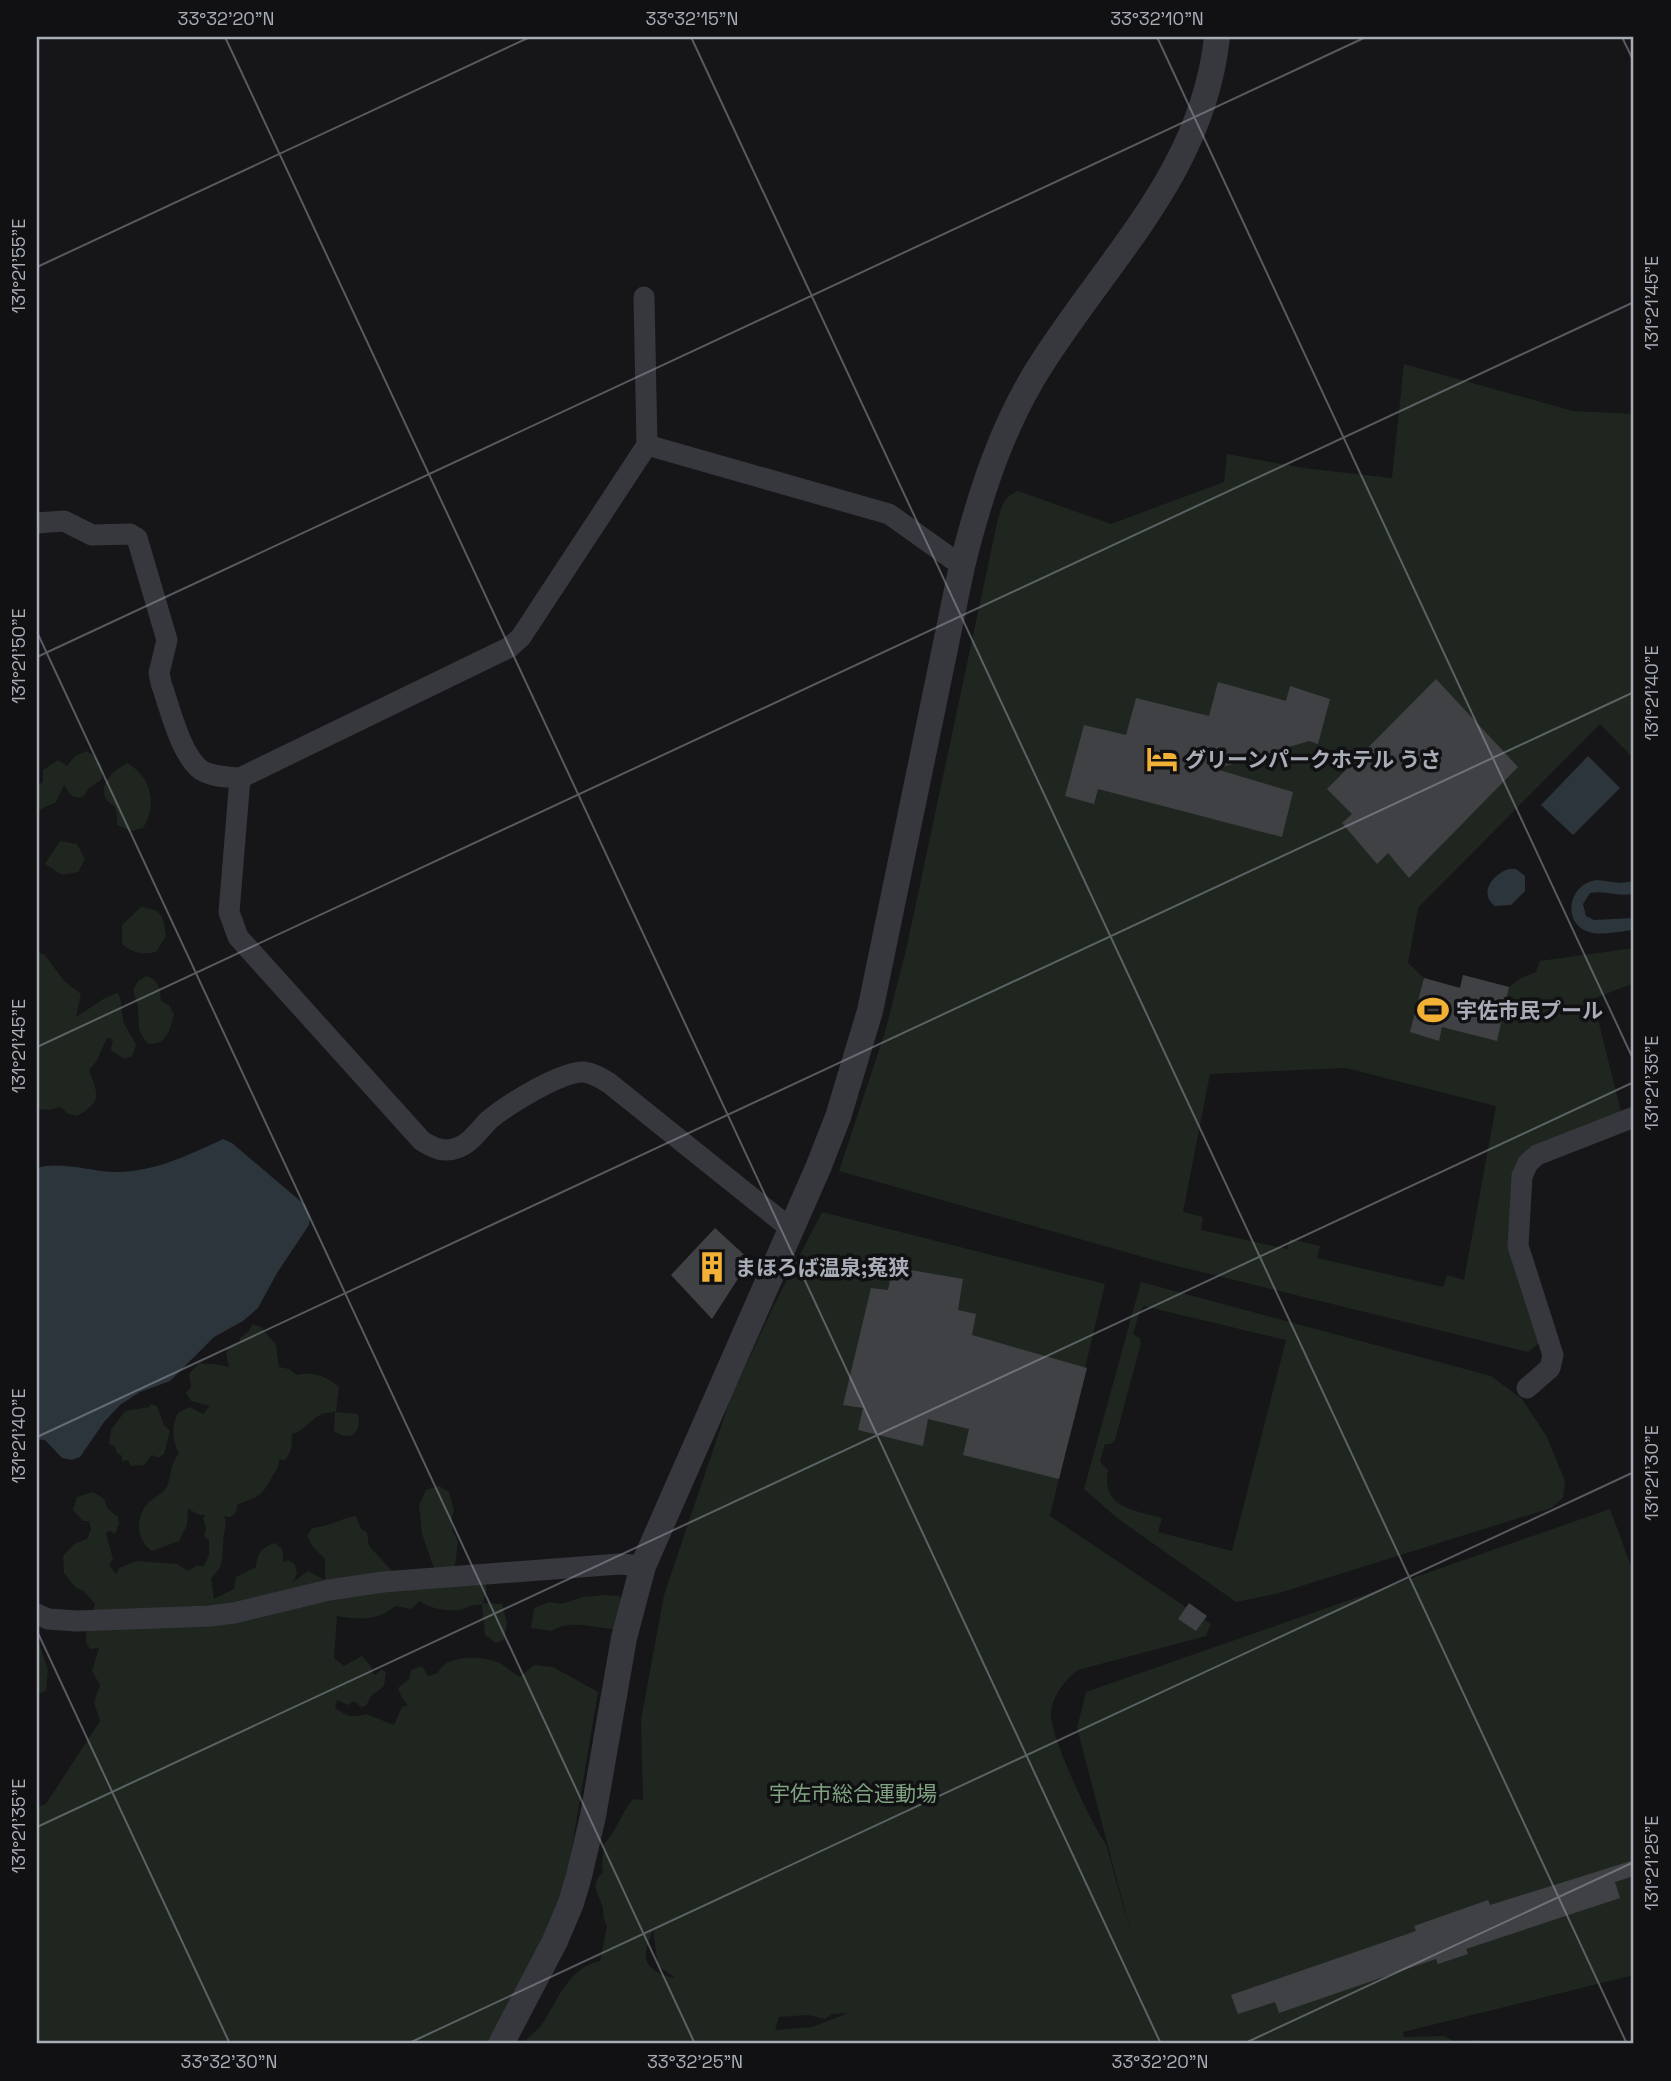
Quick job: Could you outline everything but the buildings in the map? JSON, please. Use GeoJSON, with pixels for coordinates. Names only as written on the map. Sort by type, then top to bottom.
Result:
{"type":"FeatureCollection","features":[{"type":"Feature","properties":{"kind":"street"},"geometry":{"type":"LineString","coordinates":[[501,2044],[555,1941],[571,1903],[593,1816],[624,1638],[643,1566],[838,1117],[865,1030],[962,566],[982,492],[1021,400],[1043,361],[1153,207],[1183,156],[1201,112],[1217,37]]}},
{"type":"Feature","properties":{"kind":"street"},"geometry":{"type":"LineString","coordinates":[[37,523],[64,521],[92,535],[130,534],[137,538],[167,640],[159,673],[161,683],[185,751],[202,770],[223,777],[240,778],[510,647],[529,625],[647,445],[644,297]]}},
{"type":"Feature","properties":{"kind":"street"},"geometry":{"type":"LineString","coordinates":[[647,445],[877,509],[900,521],[962,566]]}},
{"type":"Feature","properties":{"kind":"street"},"geometry":{"type":"LineString","coordinates":[[240,778],[229,912],[238,937],[422,1141],[442,1151],[457,1149],[468,1143],[505,1108],[525,1095],[574,1073],[590,1073],[609,1083],[791,1229]]}},
{"type":"Feature","properties":{"kind":"street"},"geometry":{"type":"LineString","coordinates":[[1527,1388],[1550,1368],[1553,1355],[1518,1246],[1522,1177],[1528,1163],[1537,1155],[1634,1116]]}},
{"type":"Feature","properties":{"kind":"street"},"geometry":{"type":"LineString","coordinates":[[37,1614],[47,1619],[76,1621],[210,1616],[234,1613],[329,1590],[383,1583],[619,1564],[643,1566]]}},
{"type":"Feature","properties":{"kind":"green space"},"geometry":{"type":"Polygon","coordinates":[[[1404,364],[1573,411],[1634,414],[1634,759],[1600,724],[1418,908],[1408,963],[1424,978],[1460,988],[1463,975],[1509,987],[1536,972],[1540,961],[1634,948],[1634,983],[1593,999],[1622,1116],[1516,1177],[1541,1342],[1528,1352],[1161,1262],[839,1171],[885,1032],[906,950],[997,523],[1006,500],[1018,491],[1111,524],[1224,482],[1227,454],[1303,468],[1392,478],[1404,364]],[[1346,1068],[1210,1074],[1183,1212],[1203,1217],[1201,1230],[1287,1249],[1290,1239],[1320,1246],[1317,1258],[1443,1287],[1447,1275],[1464,1280],[1496,1106],[1346,1068]]]}},
{"type":"Feature","properties":{"kind":"green space"},"geometry":{"type":"Polygon","coordinates":[[[87,751],[100,762],[102,779],[89,788],[83,797],[73,796],[64,785],[56,802],[37,811],[37,786],[43,782],[43,770],[58,760],[67,766],[75,756],[87,751]]]}},
{"type":"Feature","properties":{"kind":"green space"},"geometry":{"type":"Polygon","coordinates":[[[127,763],[142,775],[147,783],[151,801],[148,819],[143,828],[131,831],[117,825],[115,807],[104,793],[109,777],[127,763]]]}},
{"type":"Feature","properties":{"kind":"green space"},"geometry":{"type":"Polygon","coordinates":[[[60,841],[77,844],[85,859],[78,872],[62,875],[45,864],[60,841]]]}},
{"type":"Feature","properties":{"kind":"green space"},"geometry":{"type":"Polygon","coordinates":[[[141,907],[158,912],[163,918],[166,936],[156,952],[138,952],[122,944],[122,925],[141,907]]]}},
{"type":"Feature","properties":{"kind":"green space"},"geometry":{"type":"Polygon","coordinates":[[[37,952],[45,955],[64,981],[81,994],[76,1017],[105,998],[118,993],[124,1023],[136,1045],[132,1056],[124,1059],[111,1050],[113,1039],[107,1038],[96,1062],[89,1070],[96,1091],[95,1101],[77,1116],[68,1114],[61,1107],[39,1109],[37,1112],[37,952]]]}},
{"type":"Feature","properties":{"kind":"green space"},"geometry":{"type":"Polygon","coordinates":[[[146,976],[157,983],[161,1001],[169,1005],[174,1014],[166,1036],[154,1044],[147,1043],[139,1030],[138,1007],[133,990],[138,981],[146,976]]]}},
{"type":"Feature","properties":{"kind":"green space","name":"宇佐市総合運動場"},"geometry":{"type":"Polygon","coordinates":[[[822,1212],[1105,1284],[1050,1516],[1211,1624],[1206,1636],[1078,1670],[1059,1690],[1053,1702],[1051,1715],[1058,1742],[1073,1781],[1106,1844],[1134,1945],[1077,1728],[1086,1692],[1610,1509],[1634,1574],[1634,1975],[1403,2032],[1404,2037],[1444,2036],[1455,2042],[1481,2040],[1483,2044],[524,2044],[542,2024],[572,1977],[589,1964],[600,1961],[607,1926],[595,1887],[603,1872],[604,1844],[633,1799],[643,1800],[641,1720],[664,1595],[730,1400],[772,1309],[822,1212]],[[653,1929],[646,1951],[647,1963],[660,1973],[676,1978],[658,1966],[653,1929]],[[848,2013],[832,2014],[825,2019],[808,2015],[779,2017],[775,2030],[812,2027],[848,2013]]]}},
{"type":"Feature","properties":{"kind":"green space"},"geometry":{"type":"Polygon","coordinates":[[[1141,1282],[1491,1376],[1522,1399],[1547,1437],[1565,1481],[1563,1498],[1551,1508],[1279,1593],[1236,1602],[1117,1518],[1084,1489],[1141,1282]],[[1144,1306],[1133,1334],[1140,1338],[1141,1343],[1115,1440],[1111,1444],[1105,1444],[1100,1462],[1108,1470],[1107,1483],[1114,1500],[1130,1509],[1162,1518],[1158,1532],[1232,1551],[1286,1340],[1144,1306]]]}},
{"type":"Feature","properties":{"kind":"green space"},"geometry":{"type":"Polygon","coordinates":[[[253,1324],[261,1327],[276,1345],[279,1367],[289,1369],[297,1375],[319,1375],[329,1380],[339,1387],[336,1412],[358,1414],[359,1420],[357,1430],[350,1436],[334,1431],[335,1411],[321,1415],[292,1434],[289,1454],[285,1460],[279,1459],[276,1470],[263,1491],[237,1505],[236,1513],[230,1517],[224,1516],[226,1525],[221,1563],[211,1578],[214,1599],[234,1589],[236,1577],[256,1567],[261,1551],[275,1543],[282,1551],[283,1562],[288,1560],[295,1564],[297,1574],[293,1582],[308,1571],[325,1580],[325,1559],[312,1546],[307,1536],[312,1528],[356,1516],[361,1529],[367,1533],[369,1546],[394,1573],[434,1568],[422,1534],[419,1505],[426,1490],[439,1486],[449,1492],[454,1510],[451,1522],[458,1542],[454,1573],[482,1574],[487,1588],[483,1603],[502,1604],[507,1623],[504,1640],[496,1643],[485,1635],[482,1605],[449,1610],[420,1601],[411,1609],[395,1606],[375,1617],[360,1619],[337,1616],[334,1658],[344,1666],[362,1656],[375,1675],[382,1669],[386,1673],[384,1686],[371,1696],[366,1706],[361,1707],[354,1701],[348,1705],[337,1700],[335,1708],[350,1716],[366,1714],[394,1725],[402,1707],[408,1705],[398,1688],[409,1679],[411,1670],[422,1666],[428,1676],[438,1673],[448,1662],[466,1658],[494,1661],[520,1677],[534,1665],[553,1667],[598,1692],[568,1871],[547,1940],[490,2044],[37,2044],[37,1807],[46,1804],[100,1721],[94,1702],[100,1685],[92,1671],[99,1648],[90,1649],[86,1643],[87,1613],[91,1614],[95,1604],[84,1591],[76,1588],[64,1573],[63,1556],[74,1544],[87,1539],[91,1529],[89,1521],[83,1521],[73,1510],[77,1497],[93,1492],[104,1499],[108,1509],[118,1517],[119,1524],[115,1534],[110,1531],[106,1533],[113,1559],[109,1565],[116,1574],[119,1568],[137,1561],[177,1564],[188,1571],[196,1566],[204,1566],[209,1555],[209,1540],[204,1536],[206,1528],[203,1518],[206,1515],[188,1509],[187,1525],[179,1541],[152,1551],[140,1535],[139,1522],[148,1503],[167,1487],[179,1453],[173,1433],[178,1413],[190,1407],[203,1414],[210,1406],[191,1401],[186,1393],[191,1387],[189,1374],[199,1363],[229,1367],[226,1354],[228,1348],[240,1343],[240,1338],[253,1324]]]}},
{"type":"Feature","properties":{"kind":"green space"},"geometry":{"type":"Polygon","coordinates":[[[151,1404],[157,1406],[164,1425],[170,1431],[164,1454],[158,1458],[152,1455],[144,1465],[131,1466],[128,1460],[122,1461],[122,1456],[117,1453],[115,1446],[109,1444],[111,1430],[125,1411],[149,1407],[151,1404]]]}},
{"type":"Feature","properties":{"kind":"green space"},"geometry":{"type":"Polygon","coordinates":[[[619,1596],[626,1605],[613,1629],[581,1625],[566,1625],[552,1631],[531,1628],[534,1608],[549,1602],[561,1604],[583,1597],[619,1596]]]}},
{"type":"Feature","properties":{"kind":"green space"},"geometry":{"type":"Polygon","coordinates":[[[37,1637],[48,1670],[46,1691],[37,1694],[37,1637]]]}},
{"type":"Feature","properties":{"kind":"shaded area"},"geometry":{"type":"Polygon","coordinates":[[[1588,756],[1620,788],[1573,835],[1541,805],[1588,756]]]}},
{"type":"Feature","properties":{"kind":"shaded area"},"geometry":{"type":"Polygon","coordinates":[[[1516,869],[1525,876],[1525,891],[1511,905],[1495,906],[1488,895],[1490,884],[1503,871],[1516,869]]]}},
{"type":"Feature","properties":{"kind":"shaded area"},"geometry":{"type":"Polygon","coordinates":[[[1597,880],[1621,883],[1634,881],[1634,894],[1590,893],[1583,904],[1586,916],[1594,920],[1634,918],[1634,930],[1594,933],[1580,928],[1572,913],[1574,896],[1587,883],[1597,880]]]}},
{"type":"Feature","properties":{"kind":"shaded area"},"geometry":{"type":"Polygon","coordinates":[[[223,1139],[232,1143],[305,1205],[310,1216],[309,1225],[277,1273],[258,1308],[243,1321],[214,1337],[170,1381],[140,1392],[120,1405],[104,1422],[80,1457],[72,1460],[62,1458],[45,1440],[37,1439],[37,1168],[65,1166],[113,1172],[142,1170],[170,1162],[223,1139]]]}},
{"type":"Feature","properties":{"kind":"place","name":"グリーンパークホテル うさ"},"geometry":{"type":"Point","coordinates":[1162,759]}},
{"type":"Feature","properties":{"kind":"place","name":"宇佐市民プール"},"geometry":{"type":"Point","coordinates":[1433,1010]}},
{"type":"Feature","properties":{"kind":"place","name":"まほろば温泉;菟狭"},"geometry":{"type":"Point","coordinates":[712,1267]}}]}
